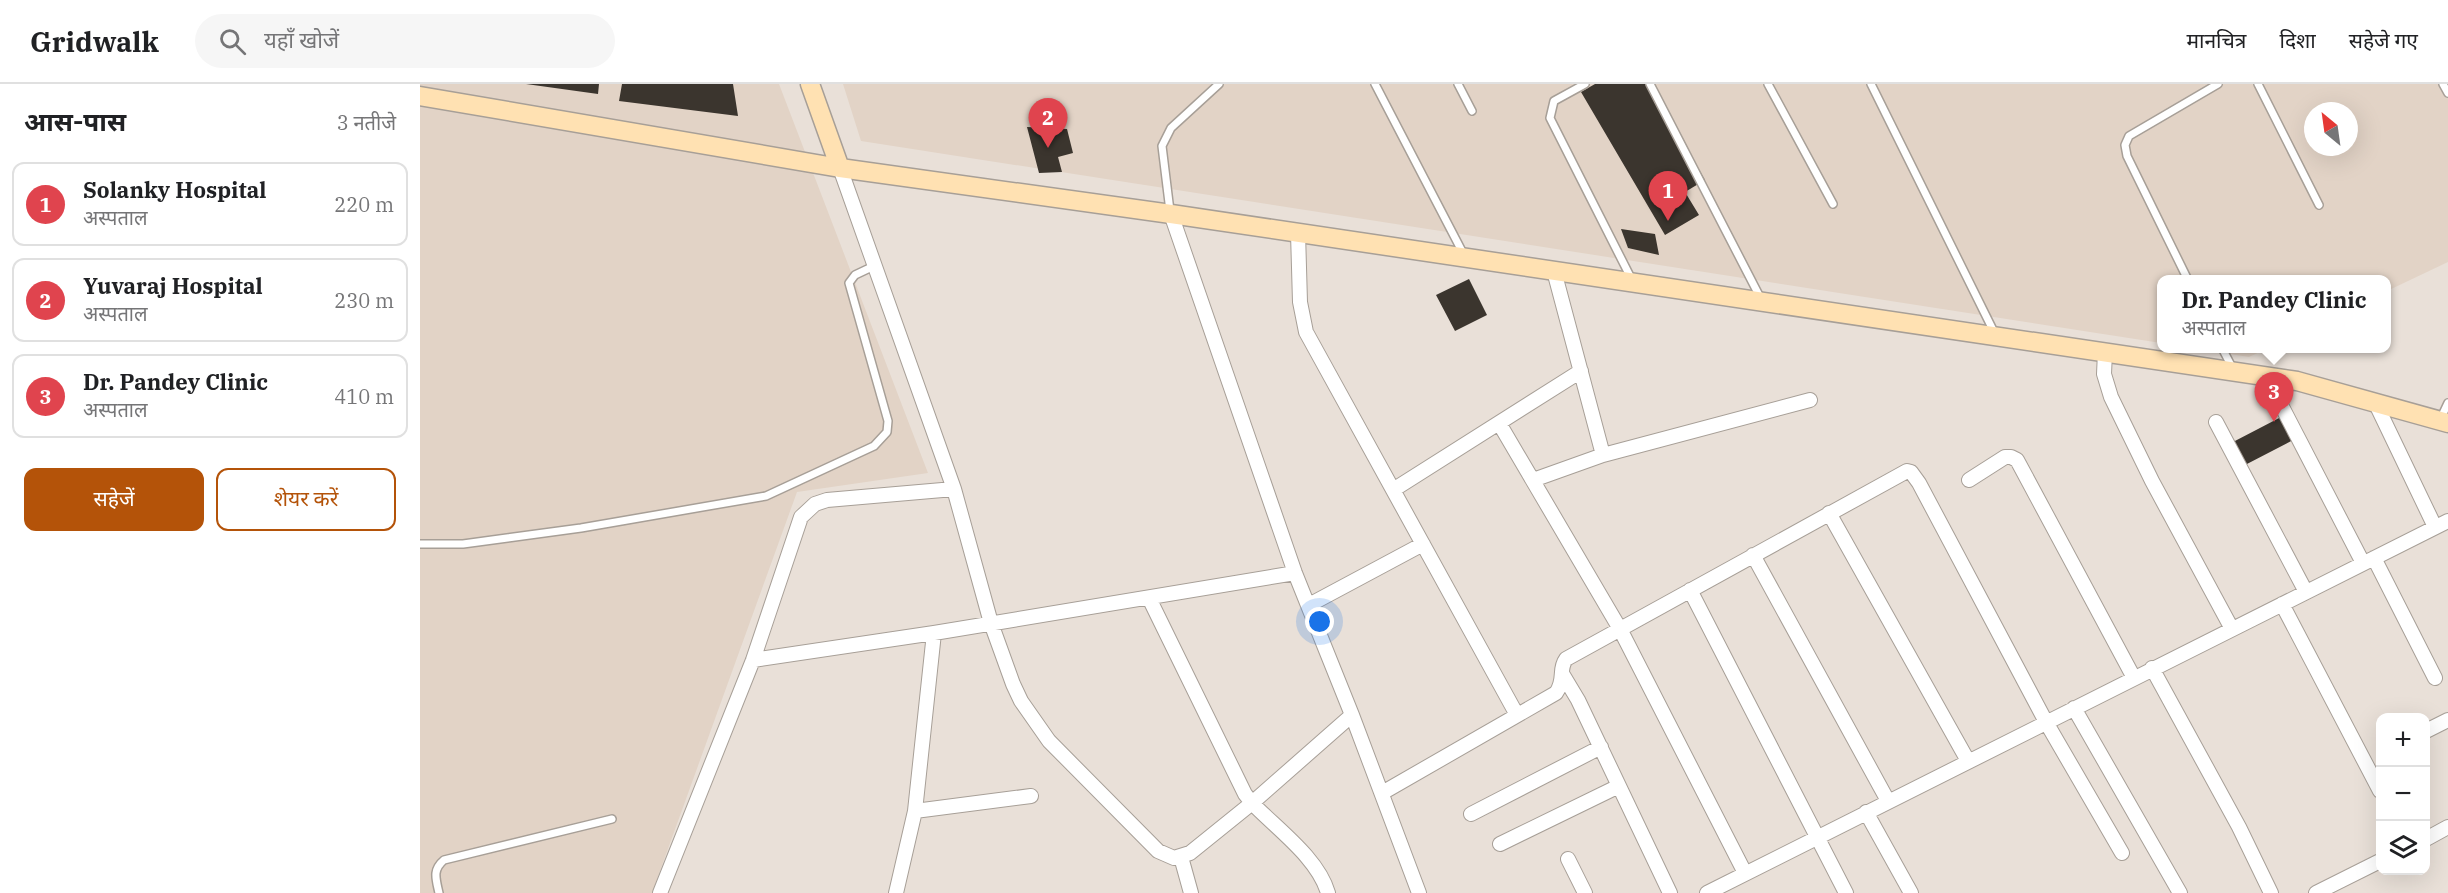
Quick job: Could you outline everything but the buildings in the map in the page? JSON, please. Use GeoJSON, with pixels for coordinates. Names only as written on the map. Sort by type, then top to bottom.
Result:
{"type":"FeatureCollection","features":[{"type":"Feature","properties":{"kind":"street"},"geometry":{"type":"LineString","coordinates":[[810,84],[954,489],[991,623],[1021,701],[1048,741],[1158,851],[1174,858],[1181,857],[1252,803],[1352,714]]}},
{"type":"Feature","properties":{"kind":"street"},"geometry":{"type":"LineString","coordinates":[[428,95],[840,168],[1171,214],[2297,381],[2444,422]]}},
{"type":"Feature","properties":{"kind":"street"},"geometry":{"type":"LineString","coordinates":[[1171,214],[1295,573],[1352,714],[1419,893]]}},
{"type":"Feature","properties":{"kind":"street"},"geometry":{"type":"LineString","coordinates":[[1298,233],[1300,302],[1306,332],[1517,715]]}},
{"type":"Feature","properties":{"kind":"street"},"geometry":{"type":"LineString","coordinates":[[1554,271],[1603,455]]}},
{"type":"Feature","properties":{"kind":"street"},"geometry":{"type":"LineString","coordinates":[[2105,352],[2104,374],[2111,397],[2152,481],[2232,629]]}},
{"type":"Feature","properties":{"kind":"street"},"geometry":{"type":"LineString","coordinates":[[1393,490],[1581,371]]}},
{"type":"Feature","properties":{"kind":"street"},"geometry":{"type":"LineString","coordinates":[[2266,376],[2435,678]]}},
{"type":"Feature","properties":{"kind":"street"},"geometry":{"type":"LineString","coordinates":[[1533,480],[1603,455],[1810,400]]}},
{"type":"Feature","properties":{"kind":"street"},"geometry":{"type":"LineString","coordinates":[[2375,402],[2435,527]]}},
{"type":"Feature","properties":{"kind":"street"},"geometry":{"type":"LineString","coordinates":[[2216,422],[2306,592]]}},
{"type":"Feature","properties":{"kind":"street"},"geometry":{"type":"LineString","coordinates":[[1500,423],[1620,629],[1745,873]]}},
{"type":"Feature","properties":{"kind":"street"},"geometry":{"type":"LineString","coordinates":[[1969,480],[2005,457],[2017,460],[2134,678]]}},
{"type":"Feature","properties":{"kind":"street"},"geometry":{"type":"LineString","coordinates":[[1382,793],[1556,693],[1562,685],[1562,665],[1566,659],[1902,473],[1911,472],[1919,483],[2046,722],[2122,853]]}},
{"type":"Feature","properties":{"kind":"street"},"geometry":{"type":"LineString","coordinates":[[660,893],[753,660],[801,517],[815,504],[827,500],[954,489]]}},
{"type":"Feature","properties":{"kind":"street"},"geometry":{"type":"LineString","coordinates":[[1829,513],[1968,761]]}},
{"type":"Feature","properties":{"kind":"street"},"geometry":{"type":"LineString","coordinates":[[1707,893],[2448,521]]}},
{"type":"Feature","properties":{"kind":"street"},"geometry":{"type":"LineString","coordinates":[[1309,605],[1423,544]]}},
{"type":"Feature","properties":{"kind":"street"},"geometry":{"type":"LineString","coordinates":[[1754,555],[1888,801]]}},
{"type":"Feature","properties":{"kind":"street"},"geometry":{"type":"LineString","coordinates":[[753,660],[934,633],[1295,573]]}},
{"type":"Feature","properties":{"kind":"street"},"geometry":{"type":"LineString","coordinates":[[1690,590],[1846,893]]}},
{"type":"Feature","properties":{"kind":"street"},"geometry":{"type":"LineString","coordinates":[[1149,598],[1239,783],[1252,803],[1312,862],[1321,874],[1328,893]]}},
{"type":"Feature","properties":{"kind":"street"},"geometry":{"type":"LineString","coordinates":[[2282,604],[2376,783]]}},
{"type":"Feature","properties":{"kind":"street"},"geometry":{"type":"LineString","coordinates":[[896,893],[915,811],[934,633]]}},
{"type":"Feature","properties":{"kind":"street"},"geometry":{"type":"LineString","coordinates":[[2152,668],[2239,827],[2271,893]]}},
{"type":"Feature","properties":{"kind":"street"},"geometry":{"type":"LineString","coordinates":[[1563,675],[1578,700],[1670,893]]}},
{"type":"Feature","properties":{"kind":"street"},"geometry":{"type":"LineString","coordinates":[[2074,708],[2180,893]]}},
{"type":"Feature","properties":{"kind":"street"},"geometry":{"type":"LineString","coordinates":[[2430,729],[2448,720]]}},
{"type":"Feature","properties":{"kind":"street"},"geometry":{"type":"LineString","coordinates":[[1471,814],[1600,747]]}},
{"type":"Feature","properties":{"kind":"street"},"geometry":{"type":"LineString","coordinates":[[1500,844],[1619,786]]}},
{"type":"Feature","properties":{"kind":"street"},"geometry":{"type":"LineString","coordinates":[[915,811],[1031,796]]}},
{"type":"Feature","properties":{"kind":"street"},"geometry":{"type":"LineString","coordinates":[[1866,812],[1911,893]]}},
{"type":"Feature","properties":{"kind":"street"},"geometry":{"type":"LineString","coordinates":[[2430,837],[2448,827]]}},
{"type":"Feature","properties":{"kind":"street"},"geometry":{"type":"LineString","coordinates":[[1181,857],[1191,893]]}},
{"type":"Feature","properties":{"kind":"street"},"geometry":{"type":"LineString","coordinates":[[1568,859],[1585,893]]}},
{"type":"Feature","properties":{"kind":"street"},"geometry":{"type":"LineString","coordinates":[[2316,893],[2376,863]]}},
{"type":"Feature","properties":{"kind":"lane"},"geometry":{"type":"LineString","coordinates":[[1171,214],[1162,146],[1171,128],[1219,84]]}},
{"type":"Feature","properties":{"kind":"lane"},"geometry":{"type":"LineString","coordinates":[[1375,84],[1465,258]]}},
{"type":"Feature","properties":{"kind":"lane"},"geometry":{"type":"LineString","coordinates":[[1458,84],[1472,111]]}},
{"type":"Feature","properties":{"kind":"lane"},"geometry":{"type":"LineString","coordinates":[[1585,84],[1554,101],[1550,118],[1633,282]]}},
{"type":"Feature","properties":{"kind":"lane"},"geometry":{"type":"LineString","coordinates":[[1650,84],[1762,301]]}},
{"type":"Feature","properties":{"kind":"lane"},"geometry":{"type":"LineString","coordinates":[[1768,84],[1833,204]]}},
{"type":"Feature","properties":{"kind":"lane"},"geometry":{"type":"LineString","coordinates":[[1871,84],[1996,336]]}},
{"type":"Feature","properties":{"kind":"lane"},"geometry":{"type":"LineString","coordinates":[[2186,275],[2127,156],[2125,145],[2129,136],[2218,84]]}},
{"type":"Feature","properties":{"kind":"lane"},"geometry":{"type":"LineString","coordinates":[[2258,84],[2319,205]]}},
{"type":"Feature","properties":{"kind":"lane"},"geometry":{"type":"LineString","coordinates":[[2443,84],[2448,93]]}},
{"type":"Feature","properties":{"kind":"lane"},"geometry":{"type":"LineString","coordinates":[[420,544],[463,544],[580,528],[766,496],[874,447],[887,432],[888,421],[849,283],[855,275],[874,266]]}},
{"type":"Feature","properties":{"kind":"lane"},"geometry":{"type":"LineString","coordinates":[[2224,353],[2234,372]]}},
{"type":"Feature","properties":{"kind":"lane"},"geometry":{"type":"LineString","coordinates":[[2444,422],[2448,403]]}},
{"type":"Feature","properties":{"kind":"lane"},"geometry":{"type":"LineString","coordinates":[[439,893],[435,872],[444,860],[612,819]]}},
{"type":"Feature","properties":{"kind":"shaded area"},"geometry":{"type":"Polygon","coordinates":[[[420,84],[779,84],[928,473],[797,492],[652,893],[420,893],[420,84]]]}},
{"type":"Feature","properties":{"kind":"shaded area"},"geometry":{"type":"Polygon","coordinates":[[[843,84],[2448,84],[2448,262],[2391,289],[2391,275],[2157,275],[2157,342],[861,141],[843,84]]]}},
{"type":"Feature","properties":{"kind":"shaded area"},"geometry":{"type":"Polygon","coordinates":[[[2223,353],[2258,353],[2249,357],[2223,353]]]}},
{"type":"Feature","properties":{"kind":"place","name":"Yuvaraj Hospital"},"geometry":{"type":"Point","coordinates":[1048,148]}},
{"type":"Feature","properties":{"kind":"place","name":"Solanky Hospital"},"geometry":{"type":"Point","coordinates":[1668,221]}},
{"type":"Feature","properties":{"kind":"place","name":"Dr. Pandey Clinic"},"geometry":{"type":"Point","coordinates":[2274,422]}}]}
